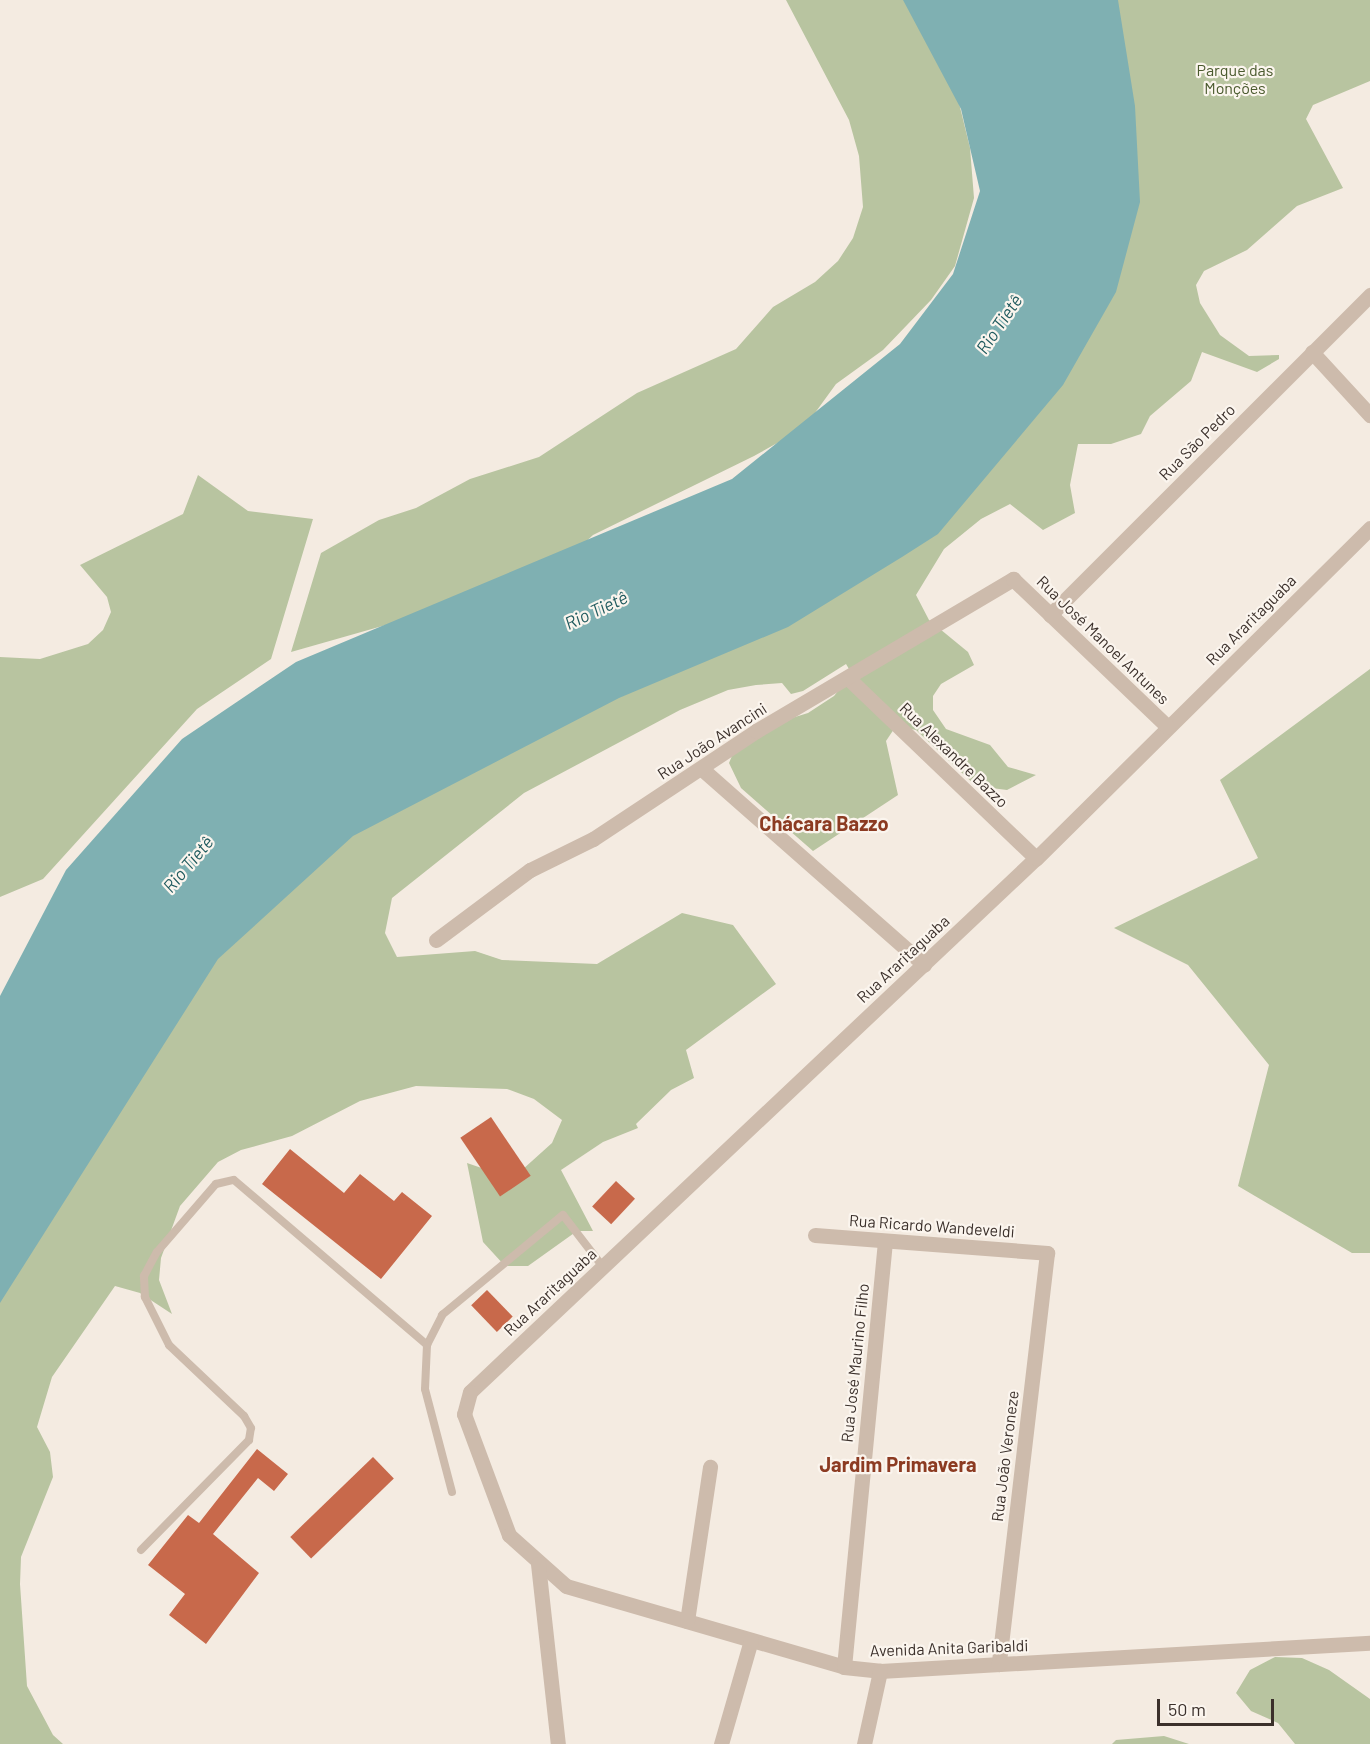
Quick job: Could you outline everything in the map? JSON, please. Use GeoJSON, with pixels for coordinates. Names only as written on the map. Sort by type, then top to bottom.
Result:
{"type":"FeatureCollection","features":[{"type":"Feature","properties":{"kind":"street","name":"Rua São Pedro"},"geometry":{"type":"LineString","coordinates":[[1050,615],[1370,295]]}},
{"type":"Feature","properties":{"kind":"street"},"geometry":{"type":"LineString","coordinates":[[1312,352],[1370,415]]}},
{"type":"Feature","properties":{"kind":"street","name":"Rua Araritaguaba"},"geometry":{"type":"LineString","coordinates":[[464,1414],[470,1392],[1036,858],[1370,528]]}},
{"type":"Feature","properties":{"kind":"street","name":"Rua José Manoel Antunes"},"geometry":{"type":"LineString","coordinates":[[1012,579],[1168,727]]}},
{"type":"Feature","properties":{"kind":"street","name":"Rua João Avancini"},"geometry":{"type":"LineString","coordinates":[[436,940],[530,870],[593,839],[848,678],[1012,579]]}},
{"type":"Feature","properties":{"kind":"street","name":"Rua Alexandre Bazzo"},"geometry":{"type":"LineString","coordinates":[[848,678],[1036,858]]}},
{"type":"Feature","properties":{"kind":"street"},"geometry":{"type":"LineString","coordinates":[[702,769],[924,964]]}},
{"type":"Feature","properties":{"kind":"street","name":"Rua Ricardo Wandeveldi"},"geometry":{"type":"LineString","coordinates":[[815,1235],[1047,1253]]}},
{"type":"Feature","properties":{"kind":"street","name":"Rua José Maurino Filho"},"geometry":{"type":"LineString","coordinates":[[844,1667],[885,1241]]}},
{"type":"Feature","properties":{"kind":"street","name":"Rua João Veroneze"},"geometry":{"type":"LineString","coordinates":[[999,1664],[1047,1253]]}},
{"type":"Feature","properties":{"kind":"street","name":"Avenida Anita Garibaldi"},"geometry":{"type":"LineString","coordinates":[[464,1414],[509,1535],[538,1564],[566,1586],[844,1667],[880,1671],[1370,1643]]}},
{"type":"Feature","properties":{"kind":"street"},"geometry":{"type":"LineString","coordinates":[[687,1621],[710,1467]]}},
{"type":"Feature","properties":{"kind":"street"},"geometry":{"type":"LineString","coordinates":[[538,1564],[558,1744]]}},
{"type":"Feature","properties":{"kind":"street"},"geometry":{"type":"LineString","coordinates":[[721,1744],[751,1640]]}},
{"type":"Feature","properties":{"kind":"street"},"geometry":{"type":"LineString","coordinates":[[864,1744],[880,1671]]}},
{"type":"Feature","properties":{"kind":"lane"},"geometry":{"type":"LineString","coordinates":[[141,1551],[249,1440],[251,1428],[244,1416],[169,1345],[145,1297],[144,1276],[157,1252],[216,1184],[234,1180],[427,1345]]}},
{"type":"Feature","properties":{"kind":"lane"},"geometry":{"type":"LineString","coordinates":[[452,1492],[425,1389],[427,1345],[441,1315],[552,1219],[563,1215],[571,1220],[603,1267]]}},
{"type":"Feature","properties":{"kind":"green space"},"geometry":{"type":"Polygon","coordinates":[[[786,0],[911,0],[959,103],[970,148],[974,198],[955,266],[931,300],[883,350],[836,384],[804,428],[754,456],[593,535],[579,548],[428,613],[291,652],[321,553],[379,520],[416,508],[470,479],[539,457],[637,393],[736,349],[773,307],[815,282],[838,261],[853,238],[863,207],[859,156],[849,120],[786,0]]]}},
{"type":"Feature","properties":{"kind":"green space","name":"Parque das Monções"},"geometry":{"type":"Polygon","coordinates":[[[1098,0],[1370,0],[1370,81],[1313,105],[1306,119],[1343,188],[1297,206],[1247,250],[1204,271],[1196,285],[1200,303],[1220,335],[1249,356],[1279,355],[1279,359],[1257,372],[1202,352],[1191,381],[1150,416],[1141,434],[1111,444],[1078,444],[1070,485],[1075,513],[1043,530],[1010,504],[981,519],[944,549],[916,595],[929,620],[968,652],[974,665],[941,684],[933,696],[933,710],[946,729],[990,745],[1008,767],[1036,775],[1007,790],[976,786],[916,730],[896,726],[886,741],[898,795],[813,851],[741,788],[729,763],[734,751],[779,722],[808,713],[834,696],[852,674],[846,664],[803,691],[791,694],[782,683],[756,685],[728,690],[680,710],[524,793],[392,898],[385,933],[397,957],[475,951],[502,960],[597,964],[682,913],[733,925],[776,984],[686,1050],[694,1078],[671,1090],[636,1124],[638,1128],[603,1142],[561,1170],[593,1231],[577,1231],[528,1266],[505,1266],[483,1242],[467,1163],[499,1174],[522,1170],[552,1143],[562,1120],[534,1099],[507,1089],[416,1086],[360,1101],[292,1136],[241,1150],[218,1162],[180,1206],[161,1258],[159,1280],[172,1314],[140,1293],[115,1286],[52,1377],[37,1427],[50,1452],[53,1477],[21,1557],[20,1584],[27,1686],[53,1735],[63,1744],[0,1744],[0,1260],[231,884],[914,494],[1098,0]]]}},
{"type":"Feature","properties":{"kind":"green space"},"geometry":{"type":"Polygon","coordinates":[[[198,475],[248,511],[313,519],[271,659],[197,709],[43,879],[0,897],[0,657],[40,659],[88,644],[103,630],[111,612],[107,597],[80,565],[183,514],[198,475]]]}},
{"type":"Feature","properties":{"kind":"green space"},"geometry":{"type":"Polygon","coordinates":[[[1370,669],[1370,1253],[1352,1253],[1238,1186],[1269,1065],[1188,965],[1114,928],[1258,858],[1220,780],[1370,669]]]}},
{"type":"Feature","properties":{"kind":"green space"},"geometry":{"type":"Polygon","coordinates":[[[1275,1657],[1302,1658],[1329,1670],[1370,1699],[1370,1744],[1295,1744],[1278,1723],[1251,1711],[1236,1693],[1250,1670],[1275,1657]]]}},
{"type":"Feature","properties":{"kind":"green space"},"geometry":{"type":"Polygon","coordinates":[[[1164,1736],[1189,1744],[1112,1744],[1116,1740],[1164,1736]]]}},
{"type":"Feature","properties":{"kind":"water","name":"Rio Tietê"},"geometry":{"type":"Polygon","coordinates":[[[903,0],[1118,0],[1135,106],[1140,202],[1116,292],[1063,385],[938,534],[902,557],[788,627],[619,698],[353,836],[218,959],[0,1303],[0,996],[66,870],[182,739],[296,662],[732,479],[900,344],[953,274],[980,191],[961,109],[903,0]]]}},
{"type":"Feature","properties":{"kind":"building"},"geometry":{"type":"Polygon","coordinates":[[[491,1117],[531,1176],[500,1197],[460,1138],[491,1117]]]}},
{"type":"Feature","properties":{"kind":"building"},"geometry":{"type":"Polygon","coordinates":[[[290,1149],[344,1193],[360,1174],[394,1201],[402,1192],[432,1216],[381,1279],[262,1184],[290,1149]]]}},
{"type":"Feature","properties":{"kind":"building"},"geometry":{"type":"Polygon","coordinates":[[[616,1181],[635,1199],[611,1224],[592,1207],[616,1181]]]}},
{"type":"Feature","properties":{"kind":"building"},"geometry":{"type":"Polygon","coordinates":[[[487,1290],[513,1317],[497,1332],[471,1305],[487,1290]]]}},
{"type":"Feature","properties":{"kind":"building"},"geometry":{"type":"Polygon","coordinates":[[[257,1449],[288,1474],[274,1491],[258,1478],[213,1534],[259,1573],[206,1644],[169,1615],[185,1594],[148,1565],[188,1515],[199,1523],[257,1449]]]}},
{"type":"Feature","properties":{"kind":"building"},"geometry":{"type":"Polygon","coordinates":[[[373,1457],[394,1479],[311,1558],[290,1537],[373,1457]]]}},
{"type":"Feature","properties":{"kind":"district","name":"Chácara Bazzo"},"geometry":{"type":"Point","coordinates":[824,823]}},
{"type":"Feature","properties":{"kind":"district","name":"Jardim Primavera"},"geometry":{"type":"Point","coordinates":[898,1464]}}]}
